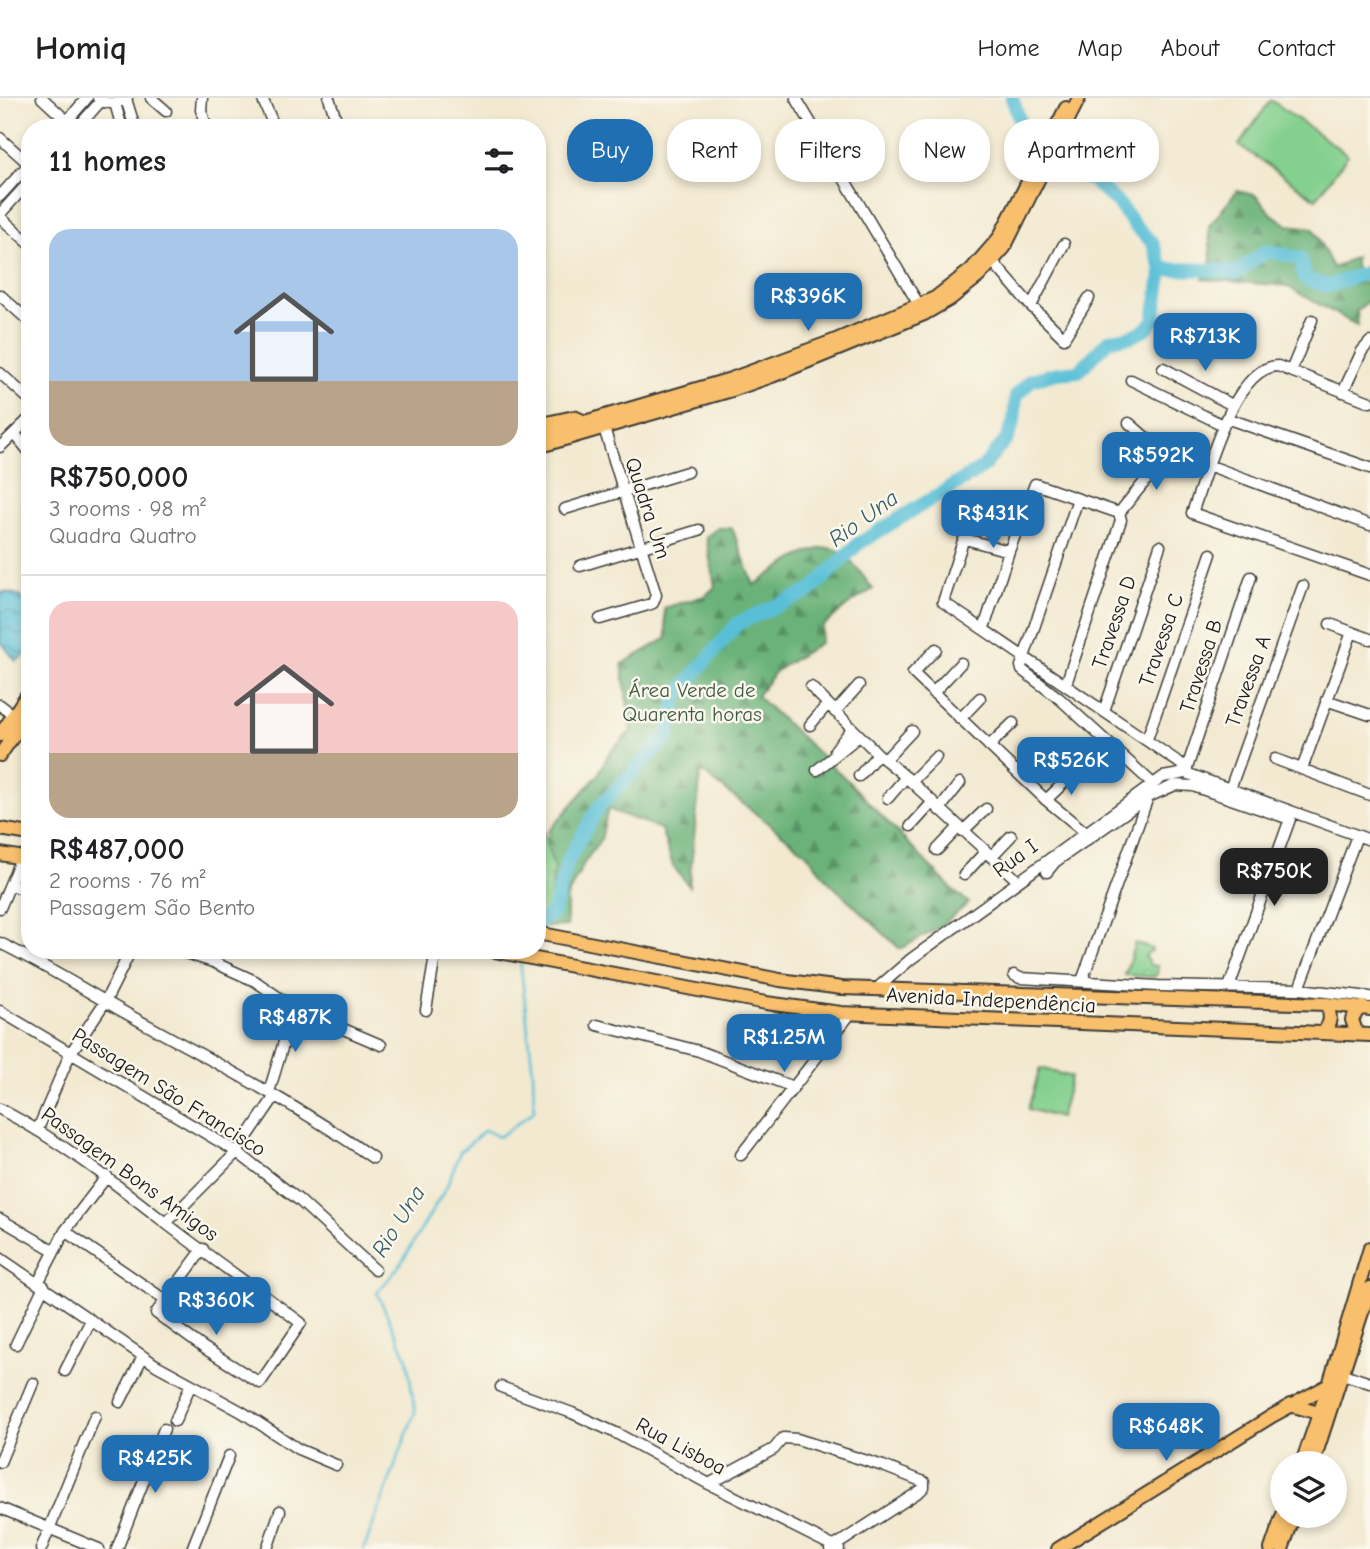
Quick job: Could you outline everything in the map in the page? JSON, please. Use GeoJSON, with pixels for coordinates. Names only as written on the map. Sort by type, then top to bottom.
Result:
{"type":"FeatureCollection","features":[{"type":"Feature","properties":{"kind":"main road"},"geometry":{"type":"LineString","coordinates":[[1061,119],[1070,98]]}},
{"type":"Feature","properties":{"kind":"main road"},"geometry":{"type":"LineString","coordinates":[[1067,119],[1080,98]]}},
{"type":"Feature","properties":{"kind":"main road"},"geometry":{"type":"LineString","coordinates":[[546,433],[731,379],[919,305],[960,281],[994,246],[1030,182]]}},
{"type":"Feature","properties":{"kind":"main road"},"geometry":{"type":"LineString","coordinates":[[546,444],[772,376],[914,318],[950,299],[993,262],[1012,235],[1033,182]]}},
{"type":"Feature","properties":{"kind":"main road"},"geometry":{"type":"LineString","coordinates":[[546,423],[574,417],[586,422]]}},
{"type":"Feature","properties":{"kind":"main road"},"geometry":{"type":"LineString","coordinates":[[0,734],[21,704]]}},
{"type":"Feature","properties":{"kind":"main road"},"geometry":{"type":"LineString","coordinates":[[0,755],[21,727]]}},
{"type":"Feature","properties":{"kind":"main road"},"geometry":{"type":"LineString","coordinates":[[0,829],[21,832]]}},
{"type":"Feature","properties":{"kind":"main road"},"geometry":{"type":"LineString","coordinates":[[0,854],[21,858]]}},
{"type":"Feature","properties":{"kind":"main road","name":"Avenida Independência"},"geometry":{"type":"LineString","coordinates":[[546,935],[780,980],[842,988],[1368,1004]]}},
{"type":"Feature","properties":{"kind":"main road","name":"Avenida Independência"},"geometry":{"type":"LineString","coordinates":[[544,959],[765,1003],[846,1013],[1363,1035]]}},
{"type":"Feature","properties":{"kind":"main road"},"geometry":{"type":"LineString","coordinates":[[842,988],[848,997],[846,1013]]}},
{"type":"Feature","properties":{"kind":"main road"},"geometry":{"type":"LineString","coordinates":[[868,1014],[867,1000],[876,990]]}},
{"type":"Feature","properties":{"kind":"main road"},"geometry":{"type":"LineString","coordinates":[[1323,1033],[1330,1023],[1330,1011],[1326,1004]]}},
{"type":"Feature","properties":{"kind":"main road"},"geometry":{"type":"LineString","coordinates":[[1363,1035],[1352,1020],[1357,1011],[1368,1004]]}},
{"type":"Feature","properties":{"kind":"main road"},"geometry":{"type":"LineString","coordinates":[[1367,1287],[1370,1233]]}},
{"type":"Feature","properties":{"kind":"main road"},"geometry":{"type":"LineString","coordinates":[[1316,1451],[1367,1287],[1370,1248]]}},
{"type":"Feature","properties":{"kind":"main road"},"geometry":{"type":"LineString","coordinates":[[1058,1549],[1290,1405],[1336,1380]]}},
{"type":"Feature","properties":{"kind":"main road"},"geometry":{"type":"LineString","coordinates":[[1290,1405],[1325,1415]]}},
{"type":"Feature","properties":{"kind":"main road"},"geometry":{"type":"LineString","coordinates":[[1308,1451],[1325,1415]]}},
{"type":"Feature","properties":{"kind":"main road"},"geometry":{"type":"LineString","coordinates":[[1270,1549],[1278,1528]]}},
{"type":"Feature","properties":{"kind":"main road"},"geometry":{"type":"LineString","coordinates":[[1282,1549],[1290,1528]]}},
{"type":"Feature","properties":{"kind":"street"},"geometry":{"type":"LineString","coordinates":[[41,98],[60,119]]}},
{"type":"Feature","properties":{"kind":"street"},"geometry":{"type":"LineString","coordinates":[[68,119],[87,98]]}},
{"type":"Feature","properties":{"kind":"street"},"geometry":{"type":"LineString","coordinates":[[151,98],[166,111]]}},
{"type":"Feature","properties":{"kind":"street"},"geometry":{"type":"LineString","coordinates":[[202,98],[201,110],[204,119]]}},
{"type":"Feature","properties":{"kind":"street"},"geometry":{"type":"LineString","coordinates":[[262,98],[268,119]]}},
{"type":"Feature","properties":{"kind":"street"},"geometry":{"type":"LineString","coordinates":[[329,98],[336,119]]}},
{"type":"Feature","properties":{"kind":"street"},"geometry":{"type":"LineString","coordinates":[[796,98],[919,305]]}},
{"type":"Feature","properties":{"kind":"street"},"geometry":{"type":"LineString","coordinates":[[84,119],[99,99],[115,103],[127,99],[133,119]]}},
{"type":"Feature","properties":{"kind":"street"},"geometry":{"type":"LineString","coordinates":[[115,103],[119,119]]}},
{"type":"Feature","properties":{"kind":"street"},"geometry":{"type":"LineString","coordinates":[[266,110],[270,119]]}},
{"type":"Feature","properties":{"kind":"street"},"geometry":{"type":"LineString","coordinates":[[0,138],[21,157]]}},
{"type":"Feature","properties":{"kind":"street"},"geometry":{"type":"LineString","coordinates":[[0,196],[21,173]]}},
{"type":"Feature","properties":{"kind":"street"},"geometry":{"type":"LineString","coordinates":[[21,191],[0,215],[21,235]]}},
{"type":"Feature","properties":{"kind":"street"},"geometry":{"type":"LineString","coordinates":[[1031,306],[1064,244]]}},
{"type":"Feature","properties":{"kind":"street"},"geometry":{"type":"LineString","coordinates":[[993,262],[1031,306],[1064,338],[1090,298]]}},
{"type":"Feature","properties":{"kind":"street"},"geometry":{"type":"LineString","coordinates":[[0,295],[21,314]]}},
{"type":"Feature","properties":{"kind":"street"},"geometry":{"type":"LineString","coordinates":[[1291,371],[1312,320]]}},
{"type":"Feature","properties":{"kind":"street"},"geometry":{"type":"LineString","coordinates":[[1343,392],[1362,351],[1370,342]]}},
{"type":"Feature","properties":{"kind":"street"},"geometry":{"type":"LineString","coordinates":[[1370,402],[1274,366],[1261,372],[1232,405],[1192,513],[1370,575]]}},
{"type":"Feature","properties":{"kind":"street"},"geometry":{"type":"LineString","coordinates":[[1163,368],[1232,405]]}},
{"type":"Feature","properties":{"kind":"street"},"geometry":{"type":"LineString","coordinates":[[0,373],[21,392]]}},
{"type":"Feature","properties":{"kind":"street"},"geometry":{"type":"LineString","coordinates":[[1130,380],[1225,421],[1370,468]]}},
{"type":"Feature","properties":{"kind":"street"},"geometry":{"type":"LineString","coordinates":[[1129,423],[1151,442],[1170,451],[1370,525]]}},
{"type":"Feature","properties":{"kind":"street"},"geometry":{"type":"LineString","coordinates":[[0,447],[21,428]]}},
{"type":"Feature","properties":{"kind":"street","name":"Quadra Um"},"geometry":{"type":"LineString","coordinates":[[600,619],[648,605],[655,599],[604,428]]}},
{"type":"Feature","properties":{"kind":"street"},"geometry":{"type":"LineString","coordinates":[[15,434],[21,442]]}},
{"type":"Feature","properties":{"kind":"street"},"geometry":{"type":"LineString","coordinates":[[1066,684],[1120,517],[1170,451]]}},
{"type":"Feature","properties":{"kind":"street"},"geometry":{"type":"LineString","coordinates":[[565,509],[687,472]]}},
{"type":"Feature","properties":{"kind":"street"},"geometry":{"type":"LineString","coordinates":[[984,628],[1009,551],[1035,484],[1120,517]]}},
{"type":"Feature","properties":{"kind":"street"},"geometry":{"type":"LineString","coordinates":[[1078,499],[1021,666],[1022,670],[1060,699],[1152,783]]}},
{"type":"Feature","properties":{"kind":"street"},"geometry":{"type":"LineString","coordinates":[[580,566],[699,530]]}},
{"type":"Feature","properties":{"kind":"street"},"geometry":{"type":"LineString","coordinates":[[1009,551],[963,541],[943,602],[1147,739],[1186,770],[1297,815],[1370,840]]}},
{"type":"Feature","properties":{"kind":"street","name":"Travessa D"},"geometry":{"type":"LineString","coordinates":[[1104,711],[1160,546]]}},
{"type":"Feature","properties":{"kind":"street","name":"Travessa C"},"geometry":{"type":"LineString","coordinates":[[1147,739],[1211,554]]}},
{"type":"Feature","properties":{"kind":"street","name":"Travessa B"},"geometry":{"type":"LineString","coordinates":[[1186,770],[1251,577]]}},
{"type":"Feature","properties":{"kind":"street","name":"Travessa A"},"geometry":{"type":"LineString","coordinates":[[1230,789],[1303,586]]}},
{"type":"Feature","properties":{"kind":"street"},"geometry":{"type":"LineString","coordinates":[[1329,624],[1370,639]]}},
{"type":"Feature","properties":{"kind":"street"},"geometry":{"type":"LineString","coordinates":[[1302,769],[1352,632]]}},
{"type":"Feature","properties":{"kind":"street"},"geometry":{"type":"LineString","coordinates":[[936,649],[913,673],[1046,800],[1085,832]]}},
{"type":"Feature","properties":{"kind":"street"},"geometry":{"type":"LineString","coordinates":[[933,692],[961,663]]}},
{"type":"Feature","properties":{"kind":"street"},"geometry":{"type":"LineString","coordinates":[[810,725],[859,685]]}},
{"type":"Feature","properties":{"kind":"street"},"geometry":{"type":"LineString","coordinates":[[811,687],[882,757],[1017,880]]}},
{"type":"Feature","properties":{"kind":"street"},"geometry":{"type":"LineString","coordinates":[[960,719],[980,698]]}},
{"type":"Feature","properties":{"kind":"street"},"geometry":{"type":"LineString","coordinates":[[1326,700],[1370,715]]}},
{"type":"Feature","properties":{"kind":"street"},"geometry":{"type":"LineString","coordinates":[[0,705],[13,715]]}},
{"type":"Feature","properties":{"kind":"street"},"geometry":{"type":"LineString","coordinates":[[989,746],[1013,723]]}},
{"type":"Feature","properties":{"kind":"street"},"geometry":{"type":"LineString","coordinates":[[859,776],[912,731]]}},
{"type":"Feature","properties":{"kind":"street"},"geometry":{"type":"LineString","coordinates":[[833,752],[856,732]]}},
{"type":"Feature","properties":{"kind":"street"},"geometry":{"type":"LineString","coordinates":[[817,770],[856,732]]}},
{"type":"Feature","properties":{"kind":"street"},"geometry":{"type":"LineString","coordinates":[[1017,772],[1038,752]]}},
{"type":"Feature","properties":{"kind":"street"},"geometry":{"type":"LineString","coordinates":[[888,797],[936,757]]}},
{"type":"Feature","properties":{"kind":"street"},"geometry":{"type":"LineString","coordinates":[[1275,759],[1370,795]]}},
{"type":"Feature","properties":{"kind":"street","name":"Rua I"},"geometry":{"type":"LineString","coordinates":[[876,990],[911,959],[1152,783],[1186,770]]}},
{"type":"Feature","properties":{"kind":"street"},"geometry":{"type":"LineString","coordinates":[[1046,800],[1073,773]]}},
{"type":"Feature","properties":{"kind":"street"},"geometry":{"type":"LineString","coordinates":[[911,826],[960,783]]}},
{"type":"Feature","properties":{"kind":"street"},"geometry":{"type":"LineString","coordinates":[[1047,872],[1055,862],[1148,797],[1165,788],[1184,784],[1370,846]]}},
{"type":"Feature","properties":{"kind":"street"},"geometry":{"type":"LineString","coordinates":[[1083,981],[1148,797]]}},
{"type":"Feature","properties":{"kind":"street"},"geometry":{"type":"LineString","coordinates":[[937,850],[986,809]]}},
{"type":"Feature","properties":{"kind":"street"},"geometry":{"type":"LineString","coordinates":[[1229,987],[1290,819]]}},
{"type":"Feature","properties":{"kind":"street"},"geometry":{"type":"LineString","coordinates":[[964,875],[1011,836]]}},
{"type":"Feature","properties":{"kind":"street"},"geometry":{"type":"LineString","coordinates":[[1299,989],[1355,841]]}},
{"type":"Feature","properties":{"kind":"street"},"geometry":{"type":"LineString","coordinates":[[0,908],[21,867]]}},
{"type":"Feature","properties":{"kind":"street"},"geometry":{"type":"LineString","coordinates":[[12,885],[21,888]]}},
{"type":"Feature","properties":{"kind":"street"},"geometry":{"type":"LineString","coordinates":[[0,943],[21,953]]}},
{"type":"Feature","properties":{"kind":"street"},"geometry":{"type":"LineString","coordinates":[[33,959],[321,1122],[373,1158]]}},
{"type":"Feature","properties":{"kind":"street"},"geometry":{"type":"LineString","coordinates":[[38,1129],[70,1054],[105,1002],[126,959]]}},
{"type":"Feature","properties":{"kind":"street"},"geometry":{"type":"LineString","coordinates":[[199,959],[255,981],[294,1008],[381,1045]]}},
{"type":"Feature","properties":{"kind":"street"},"geometry":{"type":"LineString","coordinates":[[426,1010],[434,959]]}},
{"type":"Feature","properties":{"kind":"street"},"geometry":{"type":"LineString","coordinates":[[1014,975],[1020,978],[1299,989],[1368,1004]]}},
{"type":"Feature","properties":{"kind":"street"},"geometry":{"type":"LineString","coordinates":[[166,1223],[237,1152],[272,1094],[294,1008]]}},
{"type":"Feature","properties":{"kind":"street","name":"Passagem São Francisco"},"geometry":{"type":"LineString","coordinates":[[0,1011],[237,1152],[299,1200],[374,1270]]}},
{"type":"Feature","properties":{"kind":"street"},"geometry":{"type":"LineString","coordinates":[[741,1155],[846,1013]]}},
{"type":"Feature","properties":{"kind":"street"},"geometry":{"type":"LineString","coordinates":[[597,1025],[699,1051],[793,1087]]}},
{"type":"Feature","properties":{"kind":"street","name":"Passagem Bons Amigos"},"geometry":{"type":"LineString","coordinates":[[0,1109],[38,1129],[107,1176],[301,1323],[260,1384],[156,1313],[165,1300]]}},
{"type":"Feature","properties":{"kind":"street"},"geometry":{"type":"LineString","coordinates":[[16,1344],[53,1250],[107,1176]]}},
{"type":"Feature","properties":{"kind":"street"},"geometry":{"type":"LineString","coordinates":[[0,1219],[53,1250]]}},
{"type":"Feature","properties":{"kind":"street"},"geometry":{"type":"LineString","coordinates":[[65,1231],[165,1300],[203,1249]]}},
{"type":"Feature","properties":{"kind":"street"},"geometry":{"type":"LineString","coordinates":[[0,1258],[19,1274],[41,1285],[143,1356],[250,1417],[298,1449],[336,1465]]}},
{"type":"Feature","properties":{"kind":"street"},"geometry":{"type":"LineString","coordinates":[[65,1371],[91,1320]]}},
{"type":"Feature","properties":{"kind":"street"},"geometry":{"type":"LineString","coordinates":[[120,1402],[143,1356]]}},
{"type":"Feature","properties":{"kind":"street"},"geometry":{"type":"LineString","coordinates":[[1336,1380],[1370,1383]]}},
{"type":"Feature","properties":{"kind":"street"},"geometry":{"type":"LineString","coordinates":[[0,1462],[33,1383]]}},
{"type":"Feature","properties":{"kind":"street"},"geometry":{"type":"LineString","coordinates":[[176,1421],[191,1384]]}},
{"type":"Feature","properties":{"kind":"street","name":"Rua Lisboa"},"geometry":{"type":"LineString","coordinates":[[501,1387],[572,1413],[616,1433],[834,1548]]}},
{"type":"Feature","properties":{"kind":"street"},"geometry":{"type":"LineString","coordinates":[[41,1549],[95,1416]]}},
{"type":"Feature","properties":{"kind":"street"},"geometry":{"type":"LineString","coordinates":[[117,1549],[164,1429]]}},
{"type":"Feature","properties":{"kind":"street"},"geometry":{"type":"LineString","coordinates":[[709,1483],[774,1449],[783,1438],[797,1439],[916,1477],[924,1482],[925,1485],[920,1491],[834,1548]]}},
{"type":"Feature","properties":{"kind":"street"},"geometry":{"type":"LineString","coordinates":[[192,1549],[229,1457]]}},
{"type":"Feature","properties":{"kind":"street"},"geometry":{"type":"LineString","coordinates":[[0,1508],[99,1549]]}},
{"type":"Feature","properties":{"kind":"street"},"geometry":{"type":"LineString","coordinates":[[267,1549],[280,1511]]}},
{"type":"Feature","properties":{"kind":"green space"},"geometry":{"type":"Polygon","coordinates":[[[1271,100],[1348,155],[1316,199],[1239,145],[1271,100]]]}},
{"type":"Feature","properties":{"kind":"green space"},"geometry":{"type":"Polygon","coordinates":[[[1237,191],[1255,195],[1272,214],[1288,225],[1313,228],[1333,268],[1355,257],[1355,266],[1366,285],[1370,284],[1370,299],[1357,311],[1358,326],[1286,286],[1203,279],[1211,261],[1209,226],[1237,191]]]}},
{"type":"Feature","properties":{"kind":"green space","name":"Área Verde de Quarenta horas"},"geometry":{"type":"Polygon","coordinates":[[[718,528],[732,528],[754,585],[798,557],[823,549],[834,549],[844,554],[856,566],[873,589],[823,626],[820,643],[776,671],[757,696],[847,780],[952,889],[969,903],[937,929],[900,949],[830,883],[806,853],[701,771],[689,886],[673,866],[661,829],[608,809],[601,839],[584,863],[567,897],[567,926],[546,927],[548,832],[598,775],[609,753],[631,731],[622,664],[667,638],[664,608],[705,596],[715,587],[706,537],[718,528]]]}},
{"type":"Feature","properties":{"kind":"green space"},"geometry":{"type":"Polygon","coordinates":[[[546,841],[554,868],[550,908],[546,910],[546,841]]]}},
{"type":"Feature","properties":{"kind":"green space"},"geometry":{"type":"Polygon","coordinates":[[[1135,943],[1151,948],[1152,951],[1145,957],[1150,965],[1158,966],[1154,977],[1125,975],[1135,943]]]}},
{"type":"Feature","properties":{"kind":"green space"},"geometry":{"type":"Polygon","coordinates":[[[1040,1068],[1071,1077],[1060,1118],[1028,1109],[1040,1068]]]}},
{"type":"Feature","properties":{"kind":"water"},"geometry":{"type":"Polygon","coordinates":[[[0,593],[21,598],[21,658],[16,661],[0,641],[0,593]]]}},
{"type":"Feature","properties":{"kind":"waterway"},"geometry":{"type":"LineString","coordinates":[[1012,98],[1028,144],[1038,154],[1071,173],[1092,180],[1118,203],[1135,226],[1152,242],[1162,269]]}},
{"type":"Feature","properties":{"kind":"waterway","name":"Rio Una"},"geometry":{"type":"LineString","coordinates":[[546,918],[553,913],[568,860],[598,808],[668,736],[677,695],[738,623],[810,591],[858,544],[982,468],[1007,439],[1014,421],[1016,396],[1031,380],[1079,371],[1109,340],[1134,335],[1150,325],[1154,320],[1162,269],[1236,273],[1266,251],[1300,258],[1305,279],[1328,286],[1370,271]]}},
{"type":"Feature","properties":{"kind":"waterway","name":"Rio Una"},"geometry":{"type":"LineString","coordinates":[[364,1549],[415,1412],[407,1358],[377,1293],[400,1265],[447,1186],[460,1152],[485,1130],[499,1137],[534,1111],[533,1072],[520,960]]}}]}
